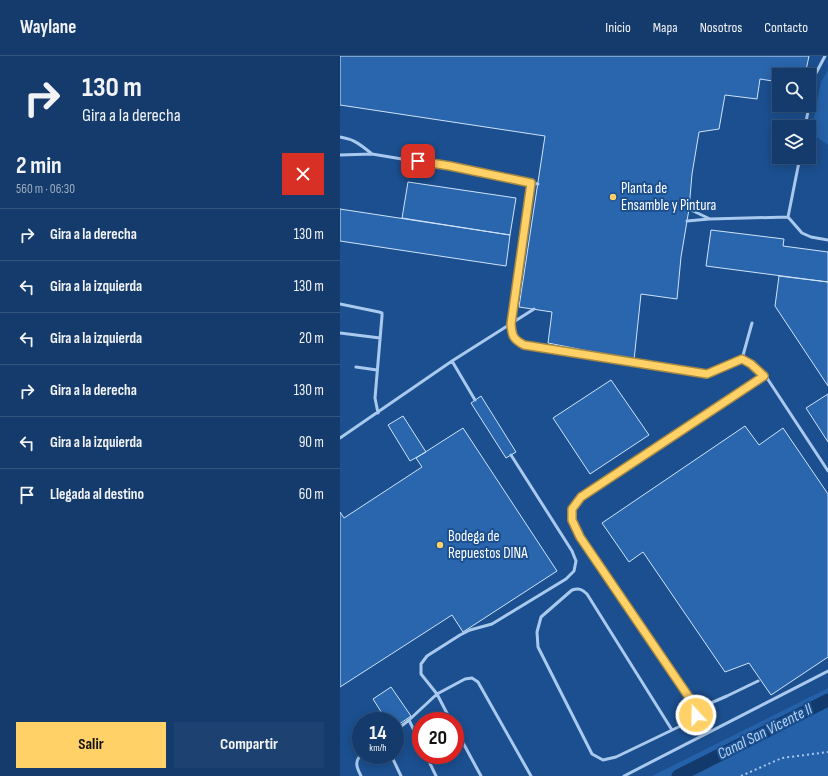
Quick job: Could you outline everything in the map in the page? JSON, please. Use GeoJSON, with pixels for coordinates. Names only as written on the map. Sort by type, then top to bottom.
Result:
{"type":"FeatureCollection","features":[{"type":"Feature","properties":{"kind":"lane"},"geometry":{"type":"LineString","coordinates":[[806,120],[815,75],[825,56]]}},
{"type":"Feature","properties":{"kind":"lane"},"geometry":{"type":"LineString","coordinates":[[340,137],[360,143],[372,154]]}},
{"type":"Feature","properties":{"kind":"lane"},"geometry":{"type":"LineString","coordinates":[[340,155],[372,154],[450,166],[538,184]]}},
{"type":"Feature","properties":{"kind":"lane"},"geometry":{"type":"LineString","coordinates":[[788,217],[799,164]]}},
{"type":"Feature","properties":{"kind":"lane"},"geometry":{"type":"LineString","coordinates":[[531,183],[511,324],[512,334],[515,340],[524,345],[707,374],[742,359]]}},
{"type":"Feature","properties":{"kind":"lane"},"geometry":{"type":"LineString","coordinates":[[688,209],[710,219]]}},
{"type":"Feature","properties":{"kind":"lane"},"geometry":{"type":"LineString","coordinates":[[687,221],[788,217]]}},
{"type":"Feature","properties":{"kind":"lane"},"geometry":{"type":"LineString","coordinates":[[788,217],[802,233],[811,237],[828,240]]}},
{"type":"Feature","properties":{"kind":"lane"},"geometry":{"type":"LineString","coordinates":[[340,304],[382,313],[375,398],[378,413]]}},
{"type":"Feature","properties":{"kind":"lane"},"geometry":{"type":"LineString","coordinates":[[340,438],[452,362],[534,309]]}},
{"type":"Feature","properties":{"kind":"lane"},"geometry":{"type":"LineString","coordinates":[[742,359],[752,323]]}},
{"type":"Feature","properties":{"kind":"lane"},"geometry":{"type":"LineString","coordinates":[[340,333],[380,338]]}},
{"type":"Feature","properties":{"kind":"lane"},"geometry":{"type":"LineString","coordinates":[[742,359],[751,364],[764,376],[828,471]]}},
{"type":"Feature","properties":{"kind":"lane"},"geometry":{"type":"LineString","coordinates":[[452,362],[475,400]]}},
{"type":"Feature","properties":{"kind":"lane"},"geometry":{"type":"LineString","coordinates":[[356,367],[377,370]]}},
{"type":"Feature","properties":{"kind":"lane"},"geometry":{"type":"LineString","coordinates":[[672,730],[587,594],[583,590],[578,588],[572,590],[541,617],[536,632],[538,647],[592,754],[603,760],[616,757],[672,730],[692,720],[696,715],[697,709],[580,537],[572,520],[572,509],[581,497],[764,376]]}},
{"type":"Feature","properties":{"kind":"lane"},"geometry":{"type":"LineString","coordinates":[[446,712],[437,694],[422,674],[421,664],[426,656],[470,630],[492,624],[566,579],[574,571],[576,561],[572,550],[511,455]]}},
{"type":"Feature","properties":{"kind":"lane"},"geometry":{"type":"LineString","coordinates":[[624,776],[828,671]]}},
{"type":"Feature","properties":{"kind":"lane"},"geometry":{"type":"LineString","coordinates":[[404,724],[437,694],[465,679],[472,678],[478,682],[531,776]]}},
{"type":"Feature","properties":{"kind":"lane"},"geometry":{"type":"LineString","coordinates":[[697,709],[758,681]]}},
{"type":"Feature","properties":{"kind":"lane"},"geometry":{"type":"LineString","coordinates":[[409,720],[412,726]]}},
{"type":"Feature","properties":{"kind":"lane"},"geometry":{"type":"LineString","coordinates":[[464,745],[481,776]]}},
{"type":"Feature","properties":{"kind":"lane"},"geometry":{"type":"LineString","coordinates":[[356,764],[361,776]]}},
{"type":"Feature","properties":{"kind":"lane"},"geometry":{"type":"LineString","coordinates":[[395,764],[401,776]]}},
{"type":"Feature","properties":{"kind":"lane"},"geometry":{"type":"LineString","coordinates":[[430,764],[436,776]]}},
{"type":"Feature","properties":{"kind":"path"},"geometry":{"type":"LineString","coordinates":[[741,776],[782,758],[828,752]]}},
{"type":"Feature","properties":{"kind":"shaded area"},"geometry":{"type":"Polygon","coordinates":[[[828,70],[828,145],[816,137],[816,120],[814,120],[821,82],[828,70]]]}},
{"type":"Feature","properties":{"kind":"shaded area"},"geometry":{"type":"Polygon","coordinates":[[[828,688],[828,776],[652,776],[828,688]]]}},
{"type":"Feature","properties":{"kind":"building","name":"Planta de Ensamble y Pintura"},"geometry":{"type":"Polygon","coordinates":[[[340,56],[809,56],[806,68],[772,68],[772,81],[760,79],[757,99],[725,95],[719,129],[699,132],[681,257],[677,299],[641,294],[634,360],[548,343],[552,312],[519,307],[545,136],[340,105],[340,56]]]}},
{"type":"Feature","properties":{"kind":"building"},"geometry":{"type":"Polygon","coordinates":[[[408,182],[516,198],[510,235],[402,218],[408,182]]]}},
{"type":"Feature","properties":{"kind":"building"},"geometry":{"type":"Polygon","coordinates":[[[340,209],[510,235],[506,266],[340,241],[340,209]]]}},
{"type":"Feature","properties":{"kind":"building"},"geometry":{"type":"Polygon","coordinates":[[[711,230],[784,239],[783,246],[828,252],[828,282],[706,266],[711,230]]]}},
{"type":"Feature","properties":{"kind":"building"},"geometry":{"type":"Polygon","coordinates":[[[779,276],[828,282],[828,386],[775,306],[779,276]]]}},
{"type":"Feature","properties":{"kind":"building"},"geometry":{"type":"Polygon","coordinates":[[[611,380],[649,435],[590,474],[553,418],[611,380]]]}},
{"type":"Feature","properties":{"kind":"building"},"geometry":{"type":"Polygon","coordinates":[[[828,394],[828,442],[806,408],[828,394]]]}},
{"type":"Feature","properties":{"kind":"building"},"geometry":{"type":"Polygon","coordinates":[[[481,396],[516,452],[506,458],[471,403],[481,396]]]}},
{"type":"Feature","properties":{"kind":"building"},"geometry":{"type":"Polygon","coordinates":[[[403,416],[426,452],[410,461],[388,425],[403,416]]]}},
{"type":"Feature","properties":{"kind":"building"},"geometry":{"type":"Polygon","coordinates":[[[745,426],[759,445],[783,428],[828,494],[828,657],[771,695],[749,663],[725,672],[643,552],[629,562],[602,523],[745,426]]]}},
{"type":"Feature","properties":{"kind":"building","name":"Bodega de Repuestos DINA"},"geometry":{"type":"Polygon","coordinates":[[[463,428],[557,571],[463,632],[452,615],[340,687],[340,512],[344,518],[422,467],[416,458],[463,428]]]}},
{"type":"Feature","properties":{"kind":"building"},"geometry":{"type":"Polygon","coordinates":[[[391,687],[411,716],[404,721],[404,712],[381,712],[373,699],[391,687]]]}},
{"type":"Feature","properties":{"kind":"waterway","name":"Canal San Vicente II"},"geometry":{"type":"LineString","coordinates":[[678,776],[828,700]]}},
{"type":"Feature","properties":{"kind":"place","name":"Planta de Ensamble y Pintura"},"geometry":{"type":"Point","coordinates":[613,197]}},
{"type":"Feature","properties":{"kind":"place","name":"Bodega de Repuestos DINA"},"geometry":{"type":"Point","coordinates":[440,545]}},
{"type":"Feature","properties":{"kind":"route"},"geometry":{"type":"LineString","coordinates":[[418,161],[450,166],[531,183],[511,324],[512,334],[515,340],[524,345],[707,374],[742,359],[751,364],[764,376],[581,497],[572,509],[572,520],[580,537],[697,709],[696,715]]}}]}
